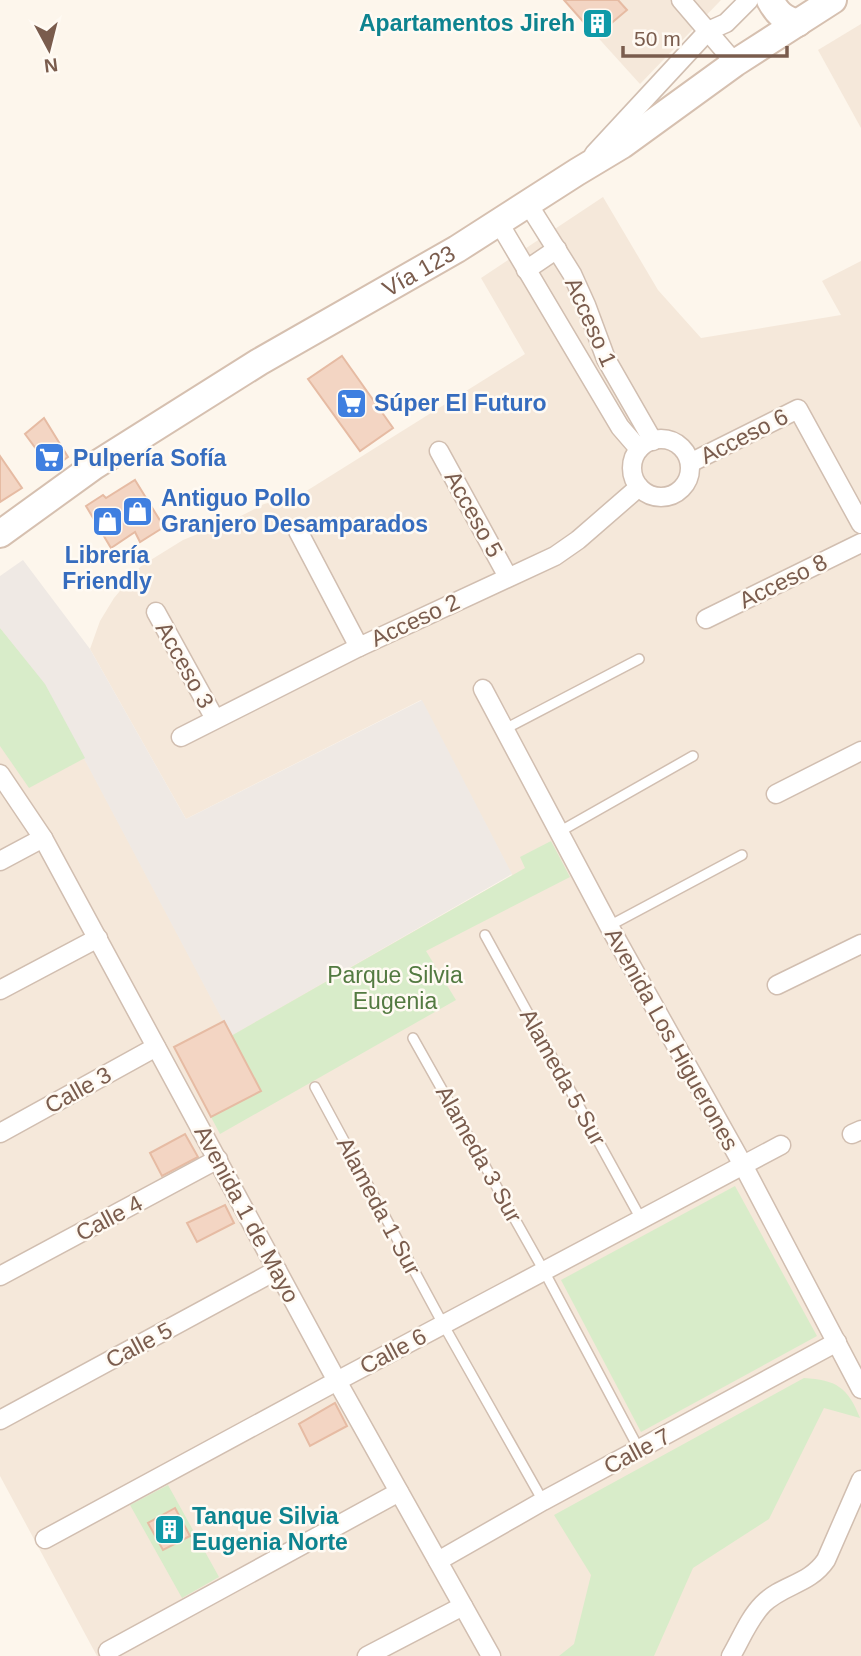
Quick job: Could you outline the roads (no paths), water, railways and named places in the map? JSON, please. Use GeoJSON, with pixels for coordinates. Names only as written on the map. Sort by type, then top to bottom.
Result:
{"type":"FeatureCollection","features":[{"type":"Feature","properties":{"kind":"main road"},"geometry":{"type":"LineString","coordinates":[[770,0],[777,12],[798,23]]}},
{"type":"Feature","properties":{"kind":"main road","name":"Vía 123"},"geometry":{"type":"LineString","coordinates":[[0,534],[94,466],[247,369],[374,298],[622,145],[735,63],[833,0]]}},
{"type":"Feature","properties":{"kind":"street"},"geometry":{"type":"LineString","coordinates":[[681,0],[735,63]]}},
{"type":"Feature","properties":{"kind":"street"},"geometry":{"type":"LineString","coordinates":[[577,172],[708,31],[726,23],[749,0]]}},
{"type":"Feature","properties":{"kind":"street","name":"Acceso 1"},"geometry":{"type":"LineString","coordinates":[[528,204],[572,274],[606,359],[646,445]]}},
{"type":"Feature","properties":{"kind":"street","name":"Acceso 1"},"geometry":{"type":"LineString","coordinates":[[499,223],[620,427],[646,445]]}},
{"type":"Feature","properties":{"kind":"street"},"geometry":{"type":"LineString","coordinates":[[526,270],[557,249]]}},
{"type":"Feature","properties":{"kind":"street"},"geometry":{"type":"LineString","coordinates":[[587,373],[606,359]]}},
{"type":"Feature","properties":{"kind":"street","name":"Acceso 6"},"geometry":{"type":"LineString","coordinates":[[690,463],[798,409],[861,524]]}},
{"type":"Feature","properties":{"kind":"street"},"geometry":{"type":"LineString","coordinates":[[663,440],[672,442],[687,454],[690,463],[687,482],[673,495],[655,497],[646,493],[634,480],[632,464],[646,445],[663,440]]}},
{"type":"Feature","properties":{"kind":"street","name":"Acceso 5"},"geometry":{"type":"LineString","coordinates":[[439,451],[508,577]]}},
{"type":"Feature","properties":{"kind":"street","name":"Acceso 2"},"geometry":{"type":"LineString","coordinates":[[181,737],[359,647],[555,556],[578,540],[639,487]]}},
{"type":"Feature","properties":{"kind":"street"},"geometry":{"type":"LineString","coordinates":[[298,531],[359,647]]}},
{"type":"Feature","properties":{"kind":"street","name":"Acceso 8"},"geometry":{"type":"LineString","coordinates":[[706,619],[861,543]]}},
{"type":"Feature","properties":{"kind":"street","name":"Acceso 3"},"geometry":{"type":"LineString","coordinates":[[156,612],[215,719]]}},
{"type":"Feature","properties":{"kind":"street","name":"Avenida Los Higuerones"},"geometry":{"type":"LineString","coordinates":[[483,689],[609,926],[743,1165],[861,1389]]}},
{"type":"Feature","properties":{"kind":"street"},"geometry":{"type":"LineString","coordinates":[[776,794],[861,751]]}},
{"type":"Feature","properties":{"kind":"street","name":"Avenida 1 de Mayo"},"geometry":{"type":"LineString","coordinates":[[0,774],[43,838],[337,1381],[491,1656]]}},
{"type":"Feature","properties":{"kind":"street"},"geometry":{"type":"LineString","coordinates":[[0,861],[43,838]]}},
{"type":"Feature","properties":{"kind":"street"},"geometry":{"type":"LineString","coordinates":[[0,990],[97,938]]}},
{"type":"Feature","properties":{"kind":"street"},"geometry":{"type":"LineString","coordinates":[[776,985],[861,944]]}},
{"type":"Feature","properties":{"kind":"street","name":"Calle 3"},"geometry":{"type":"LineString","coordinates":[[0,1133],[156,1047]]}},
{"type":"Feature","properties":{"kind":"street","name":"Calle 6"},"geometry":{"type":"LineString","coordinates":[[45,1539],[781,1145]]}},
{"type":"Feature","properties":{"kind":"street","name":"Calle 4"},"geometry":{"type":"LineString","coordinates":[[0,1276],[218,1159]]}},
{"type":"Feature","properties":{"kind":"street","name":"Calle 5"},"geometry":{"type":"LineString","coordinates":[[0,1420],[277,1270]]}},
{"type":"Feature","properties":{"kind":"street","name":"Calle 7"},"geometry":{"type":"LineString","coordinates":[[438,1561],[837,1342]]}},
{"type":"Feature","properties":{"kind":"street"},"geometry":{"type":"LineString","coordinates":[[731,1656],[754,1615],[764,1603],[818,1571],[826,1560],[861,1480]]}},
{"type":"Feature","properties":{"kind":"street"},"geometry":{"type":"LineString","coordinates":[[108,1651],[399,1492]]}},
{"type":"Feature","properties":{"kind":"street"},"geometry":{"type":"LineString","coordinates":[[367,1656],[463,1606]]}},
{"type":"Feature","properties":{"kind":"lane"},"geometry":{"type":"LineString","coordinates":[[505,729],[639,659]]}},
{"type":"Feature","properties":{"kind":"lane"},"geometry":{"type":"LineString","coordinates":[[559,831],[694,756]]}},
{"type":"Feature","properties":{"kind":"lane"},"geometry":{"type":"LineString","coordinates":[[609,926],[742,855]]}},
{"type":"Feature","properties":{"kind":"lane","name":"Alameda 5 Sur"},"geometry":{"type":"LineString","coordinates":[[485,935],[641,1219]]}},
{"type":"Feature","properties":{"kind":"lane","name":"Alameda 3 Sur"},"geometry":{"type":"LineString","coordinates":[[414,1038],[544,1271],[639,1449]]}},
{"type":"Feature","properties":{"kind":"lane","name":"Alameda 1 Sur"},"geometry":{"type":"LineString","coordinates":[[315,1087],[443,1324],[543,1501]]}},
{"type":"Feature","properties":{"kind":"place","name":"Apartamentos Jireh"},"geometry":{"type":"Point","coordinates":[598,23]}},
{"type":"Feature","properties":{"kind":"place","name":"Súper El Futuro"},"geometry":{"type":"Point","coordinates":[351,403]}},
{"type":"Feature","properties":{"kind":"place","name":"Pulpería Sofía"},"geometry":{"type":"Point","coordinates":[50,458]}},
{"type":"Feature","properties":{"kind":"place","name":"Antiguo Pollo Granjero Desamparados"},"geometry":{"type":"Point","coordinates":[138,511]}},
{"type":"Feature","properties":{"kind":"place","name":"Librería Friendly"},"geometry":{"type":"Point","coordinates":[107,521]}},
{"type":"Feature","properties":{"kind":"place","name":"Tanque Silvia Eugenia Norte"},"geometry":{"type":"Point","coordinates":[169,1529]}},
{"type":"Feature","properties":{"kind":"park label","name":"Parque Silvia Eugenia"},"geometry":{"type":"Point","coordinates":[395,988]}}]}
